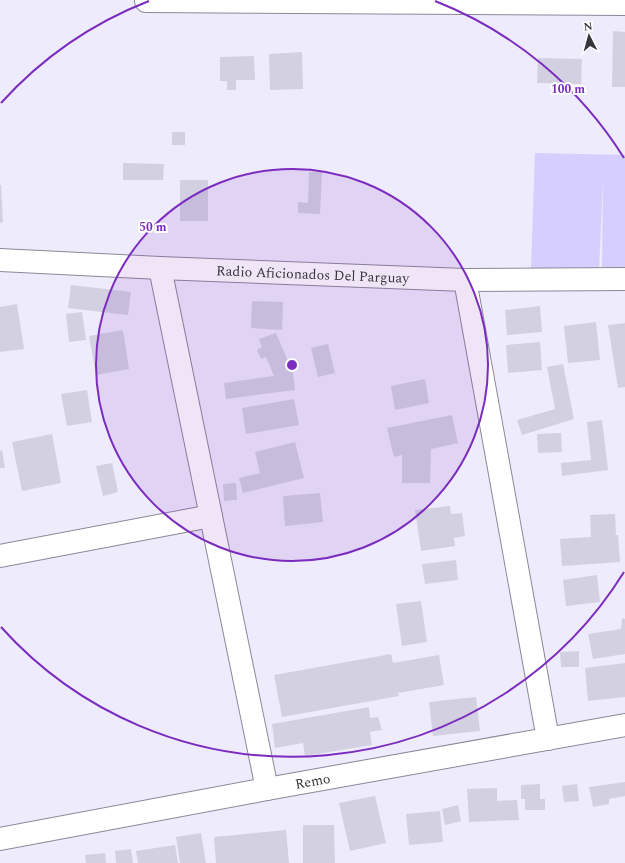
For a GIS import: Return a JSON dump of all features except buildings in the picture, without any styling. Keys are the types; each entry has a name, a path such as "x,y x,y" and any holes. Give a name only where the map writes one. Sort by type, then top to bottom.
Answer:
{"street":[{"path":"146,1 625,4"},
{"name":"Radio Aficionados Del Parguay","path":"0,260 465,280 625,279"},
{"path":"160,268 267,789"},
{"path":"465,280 548,739"},
{"path":"0,556 211,516"},
{"name":"Remo","path":"0,839 267,789 625,725"}],"shaded area":[{"path":"535,153 625,155 625,268 602,267 603,179 599,270 531,268"}]}
